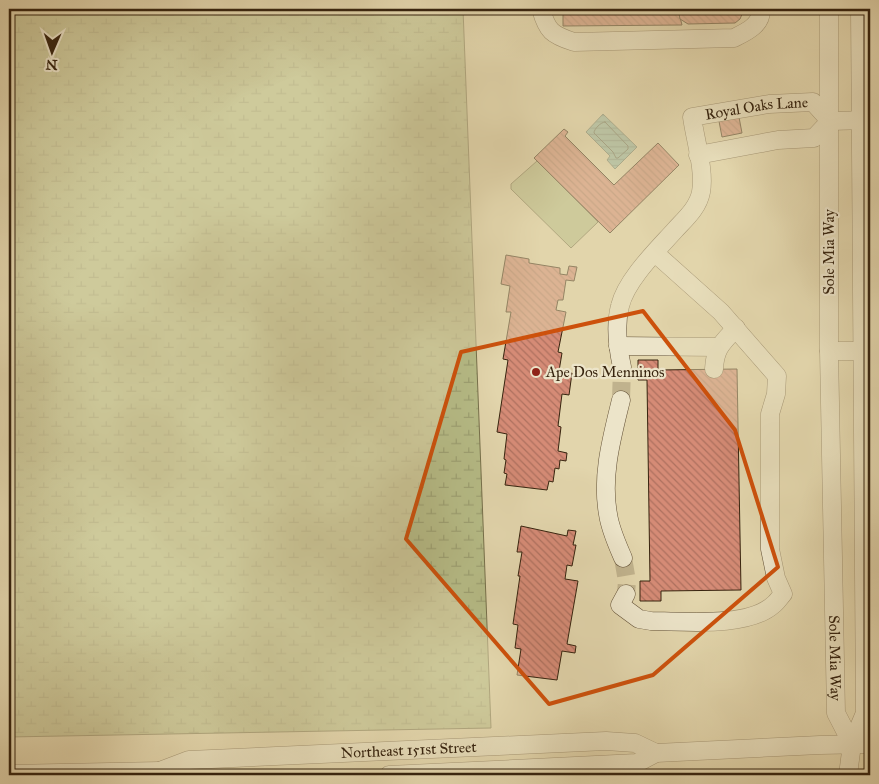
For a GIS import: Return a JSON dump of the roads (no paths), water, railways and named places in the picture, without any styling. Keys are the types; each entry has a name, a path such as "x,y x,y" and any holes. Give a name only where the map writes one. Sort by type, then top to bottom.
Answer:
{"street":[{"path":"541,9 545,23 557,37 574,42 671,32 734,38 753,29 762,13 762,9"},
{"name":"Sole Mia Way","path":"829,9 829,351 836,714 852,744"},
{"name":"Sole Mia Way","path":"852,744 865,713 866,120 860,9"},
{"name":"Royal Oaks Lane","path":"622,367 618,346 620,306 633,280 654,252 692,212 701,194 703,180 698,155 692,117 769,104 813,102 830,121 814,138 778,140 698,155"},
{"path":"830,121 866,120"},
{"path":"626,594 620,605 639,619 651,621 734,621 772,606 783,594 776,578 770,549 770,414 776,394 778,376 721,312 654,252"},
{"path":"714,369 718,347 736,328"},
{"path":"618,346 718,347"},
{"path":"829,351 866,350"},
{"path":"621,400 608,462 605,488 608,515 623,558"},
{"name":"Northeast 151st Street","path":"9,774 167,773 189,760 606,741 636,743 656,753"},
{"path":"848,775 852,744"},
{"name":"Northeast 151st Street","path":"389,775 637,763 656,753 870,744"}],"water":[{"path":"603,114 637,147 615,169 607,160 610,156 586,132"}],"tunnel":[{"path":"621,400 622,367"},
{"path":"623,558 627,581 626,594"}],"place":[{"name":"Ape Dos Menninos","path":"536,372"}]}
